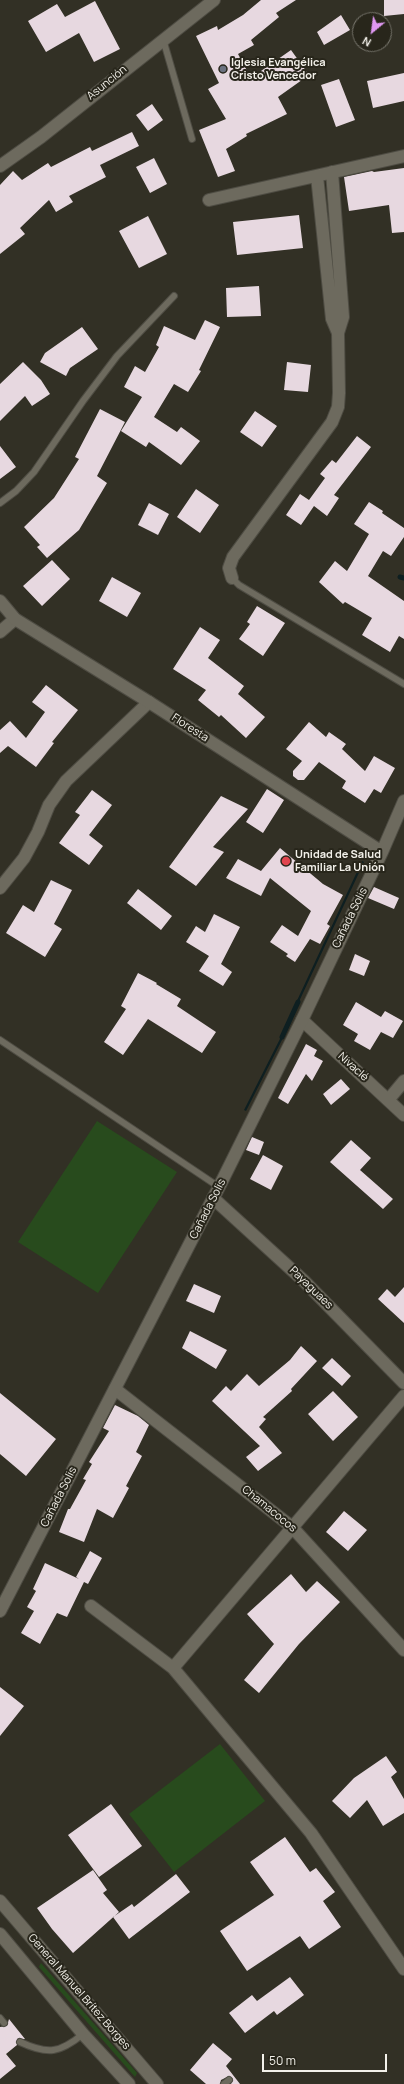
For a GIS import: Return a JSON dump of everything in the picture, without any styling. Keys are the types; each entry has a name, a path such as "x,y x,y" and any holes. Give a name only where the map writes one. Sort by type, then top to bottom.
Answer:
{"street":[{"name":"Asunción","path":"0,166 41,136 162,39 214,0"},
{"path":"210,200 404,156"},
{"path":"232,578 229,568 233,557 332,422 338,407 338,333 343,317 332,172"},
{"path":"318,176 332,319 338,333"},
{"name":"Floresta","path":"0,601 15,619 149,702 382,852"},
{"path":"0,632 15,619"},
{"path":"0,888 24,858 38,832 49,805 66,781 149,702"},
{"name":"Cañada Solis","path":"0,1611 219,1187 302,1020 382,852 400,821 404,801"},
{"name":"Nivaclé","path":"302,1020 404,1115"},
{"path":"389,1100 404,1081"},
{"name":"Payaguaes","path":"213,1198 304,1281 404,1383"},
{"name":"Chamacocos","path":"116,1388 292,1527 404,1650"},
{"path":"173,1668 404,1396"},
{"path":"91,1606 173,1668 311,1833 404,1969"},
{"name":"General Manuel Brítez Borges","path":"0,1901 154,2083"},
{"name":"General Manuel Brítez Borges","path":"2,1941 129,2084"}],"lane":[{"path":"162,39 192,139"},
{"path":"0,503 16,492 34,472 83,401 117,356 174,296"},
{"path":"232,578 239,585 404,684"},
{"path":"0,1040 219,1187"},
{"path":"20,2042 45,2051 68,2046 83,2034"}],"green space":[{"path":"97,1121 177,1172 98,1293 18,1242"},
{"path":"220,1744 265,1801 174,1872 129,1814"},
{"path":"41,1963 137,2073 135,2077 39,1967"}],"shaded area":[{"path":"362,861 364,862 296,1008 294,1007"},
{"path":"284,1031 286,1032 246,1111 244,1110"}],"building":[{"path":"261,0 296,0 276,13 279,17 251,40 254,45 238,54 251,78 291,50 309,75 278,97 287,114 246,134 247,136 226,149 235,171 218,177 199,130 226,119 208,89 219,83 196,36 217,26 218,30 243,15"},
{"path":"384,0 404,0 404,14 392,15 392,12 384,12"},
{"path":"95,1 120,49 94,62 79,33 46,52 28,21 57,4 65,17"},
{"path":"341,15 350,30 324,45 317,32"},
{"path":"404,73 404,101 373,108 367,81"},
{"path":"339,79 355,120 336,127 321,85"},
{"path":"152,104 163,120 148,131 136,115"},
{"path":"132,132 139,146 100,165 106,177 69,196 73,202 56,212 49,200 20,228 25,234 0,254 0,185 13,171 22,180 48,163 51,167 90,147 92,151"},
{"path":"154,158 167,184 150,193 136,167"},
{"path":"404,168 404,232 392,233 389,205 349,211 344,177 372,171"},
{"path":"299,215 303,248 237,255 233,222"},
{"path":"148,216 167,254 139,268 119,231"},
{"path":"259,286 261,316 227,317 226,288"},
{"path":"205,320 220,327 199,370 201,371 188,392 174,384 154,417 177,432 181,427 200,441 181,465 149,442 146,447 121,431 142,397 124,387 135,366 145,372 159,347 156,345 164,326 195,340"},
{"path":"82,327 98,349 70,368 66,376 40,362 45,353"},
{"path":"23,362 41,380 50,394 32,406 25,396 0,421 0,384"},
{"path":"287,362 311,365 308,392 284,390"},
{"path":"100,409 125,422 97,476 107,483 79,530 47,558 37,547 40,545 24,527 54,498 79,459 75,457"},
{"path":"255,411 277,426 262,447 240,432"},
{"path":"357,436 371,447 334,495 339,498 327,516 314,506 301,525 286,515 300,494 309,500 325,478 320,474 332,460 336,463"},
{"path":"0,446 16,467 0,479"},
{"path":"196,489 219,505 200,533 177,517"},
{"path":"369,502 404,528 404,537 391,556 383,551 368,576 404,601 404,639 399,636 390,652 362,635 372,618 345,602 343,604 319,582 335,561 347,571 369,534 354,524"},
{"path":"149,503 169,514 158,535 138,525"},
{"path":"52,560 70,579 42,606 23,586"},
{"path":"112,577 141,593 127,617 99,601"},
{"path":"257,606 285,623 263,656 239,639 250,624 247,622"},
{"path":"200,627 220,640 208,658 244,686 238,694 265,717 246,738 221,715 219,717 198,700 206,690 173,669"},
{"path":"46,685 78,710 52,742 54,743 36,767 8,746 0,753 0,730 10,721 26,738 45,712 32,702"},
{"path":"309,722 326,737 329,732 346,744 342,749 365,771 374,756 395,768 381,793 374,789 365,803 342,788 346,781 319,762 304,780 298,780 293,776 293,771 302,761 286,749"},
{"path":"267,789 284,800 263,833 246,822"},
{"path":"92,790 112,805 89,835 103,846 89,865 59,843 80,815 75,812"},
{"path":"221,796 248,809 213,847 224,852 196,886 169,867"},
{"path":"280,848 323,884 343,895 327,924 330,926 320,944 310,939 295,962 286,956 288,954 270,942 282,925 298,936 311,911 270,878 261,896 226,878 238,859 261,871"},
{"path":"51,880 72,890 54,924 62,929 45,957 6,933 23,905 34,912"},
{"path":"374,887 399,898 394,909 368,898"},
{"path":"138,889 172,916 161,930 127,903"},
{"path":"214,914 240,927 221,964 232,972 223,986 199,971 209,956 186,942 196,926 205,932"},
{"path":"355,954 370,961 364,976 349,970"},
{"path":"138,973 157,983 156,984 181,999 177,1006 216,1032 202,1053 148,1019 123,1055 104,1042 126,1009 121,1006"},
{"path":"356,1002 381,1017 385,1011 403,1021 393,1038 381,1032 370,1050 354,1041 358,1034 343,1025"},
{"path":"306,1044 317,1050 314,1056 323,1061 312,1081 306,1074 288,1104 278,1098"},
{"path":"341,1079 350,1089 331,1105 323,1094"},
{"path":"252,1137 264,1142 259,1155 246,1150"},
{"path":"351,1140 371,1158 360,1170 393,1199 383,1209 330,1162"},
{"path":"263,1155 283,1166 271,1190 250,1179"},
{"path":"194,1284 221,1296 214,1313 186,1301"},
{"path":"404,1287 404,1323 378,1299 387,1289 395,1297"},
{"path":"190,1331 227,1350 216,1369 182,1348"},
{"path":"301,1346 317,1361 291,1389 292,1391 263,1417 266,1419 259,1427 282,1453 258,1471 246,1457 260,1446 212,1401 226,1386 231,1391 247,1374 259,1386 290,1360"},
{"path":"332,1358 351,1376 342,1386 322,1368"},
{"path":"333,1391 358,1417 333,1441 308,1414"},
{"path":"0,1393 56,1439 26,1476 0,1454"},
{"path":"115,1405 138,1416 149,1425 136,1452 142,1456 126,1486 129,1488 113,1518 97,1509 84,1542 59,1532 68,1509 70,1509 86,1480 83,1479 92,1464 89,1462 109,1431 103,1428"},
{"path":"344,1511 367,1530 348,1551 326,1532"},
{"path":"90,1551 102,1558 88,1584 84,1582 67,1617 57,1613 40,1644 21,1633 34,1611 27,1607 36,1591 33,1589 45,1563 79,1579 76,1577"},
{"path":"291,1574 306,1592 317,1581 340,1602 299,1644 259,1693 244,1680 274,1644 247,1614"},
{"path":"0,1687 24,1706 0,1736"},
{"path":"386,1756 397,1772 391,1777 404,1799 404,1813 383,1826 367,1800 350,1818 332,1801 354,1778"},
{"path":"111,1804 142,1846 99,1877 68,1835"},
{"path":"285,1837 310,1872 316,1868 335,1892 323,1901 341,1927 309,1949 300,1936 247,1971 220,1931 274,1895 250,1862"},
{"path":"93,1870 107,1890 103,1893 119,1912 73,1953 52,1929 37,1908"},
{"path":"176,1874 190,1892 129,1939 113,1917 132,1904 134,1907"},
{"path":"290,1977 304,1995 277,2015 274,2011 245,2033 229,2013 252,1995 257,2001"},
{"path":"9,2019 25,2039 17,2039 17,2045 6,2054 16,2066 0,2079 0,2027 7,2026"},
{"path":"213,2043 232,2059 226,2066 240,2084 231,2084 233,2079 229,2076 221,2080 220,2084 206,2084 190,2070"}],"waterway":[{"path":"400,577 404,578"},
{"path":"282,1037 298,1002"}],"place":[{"name":"Iglesia Evangélica Cristo Vencedor","path":"223,69"},
{"name":"Unidad de Salud Familiar La Unión","path":"286,861"}]}
